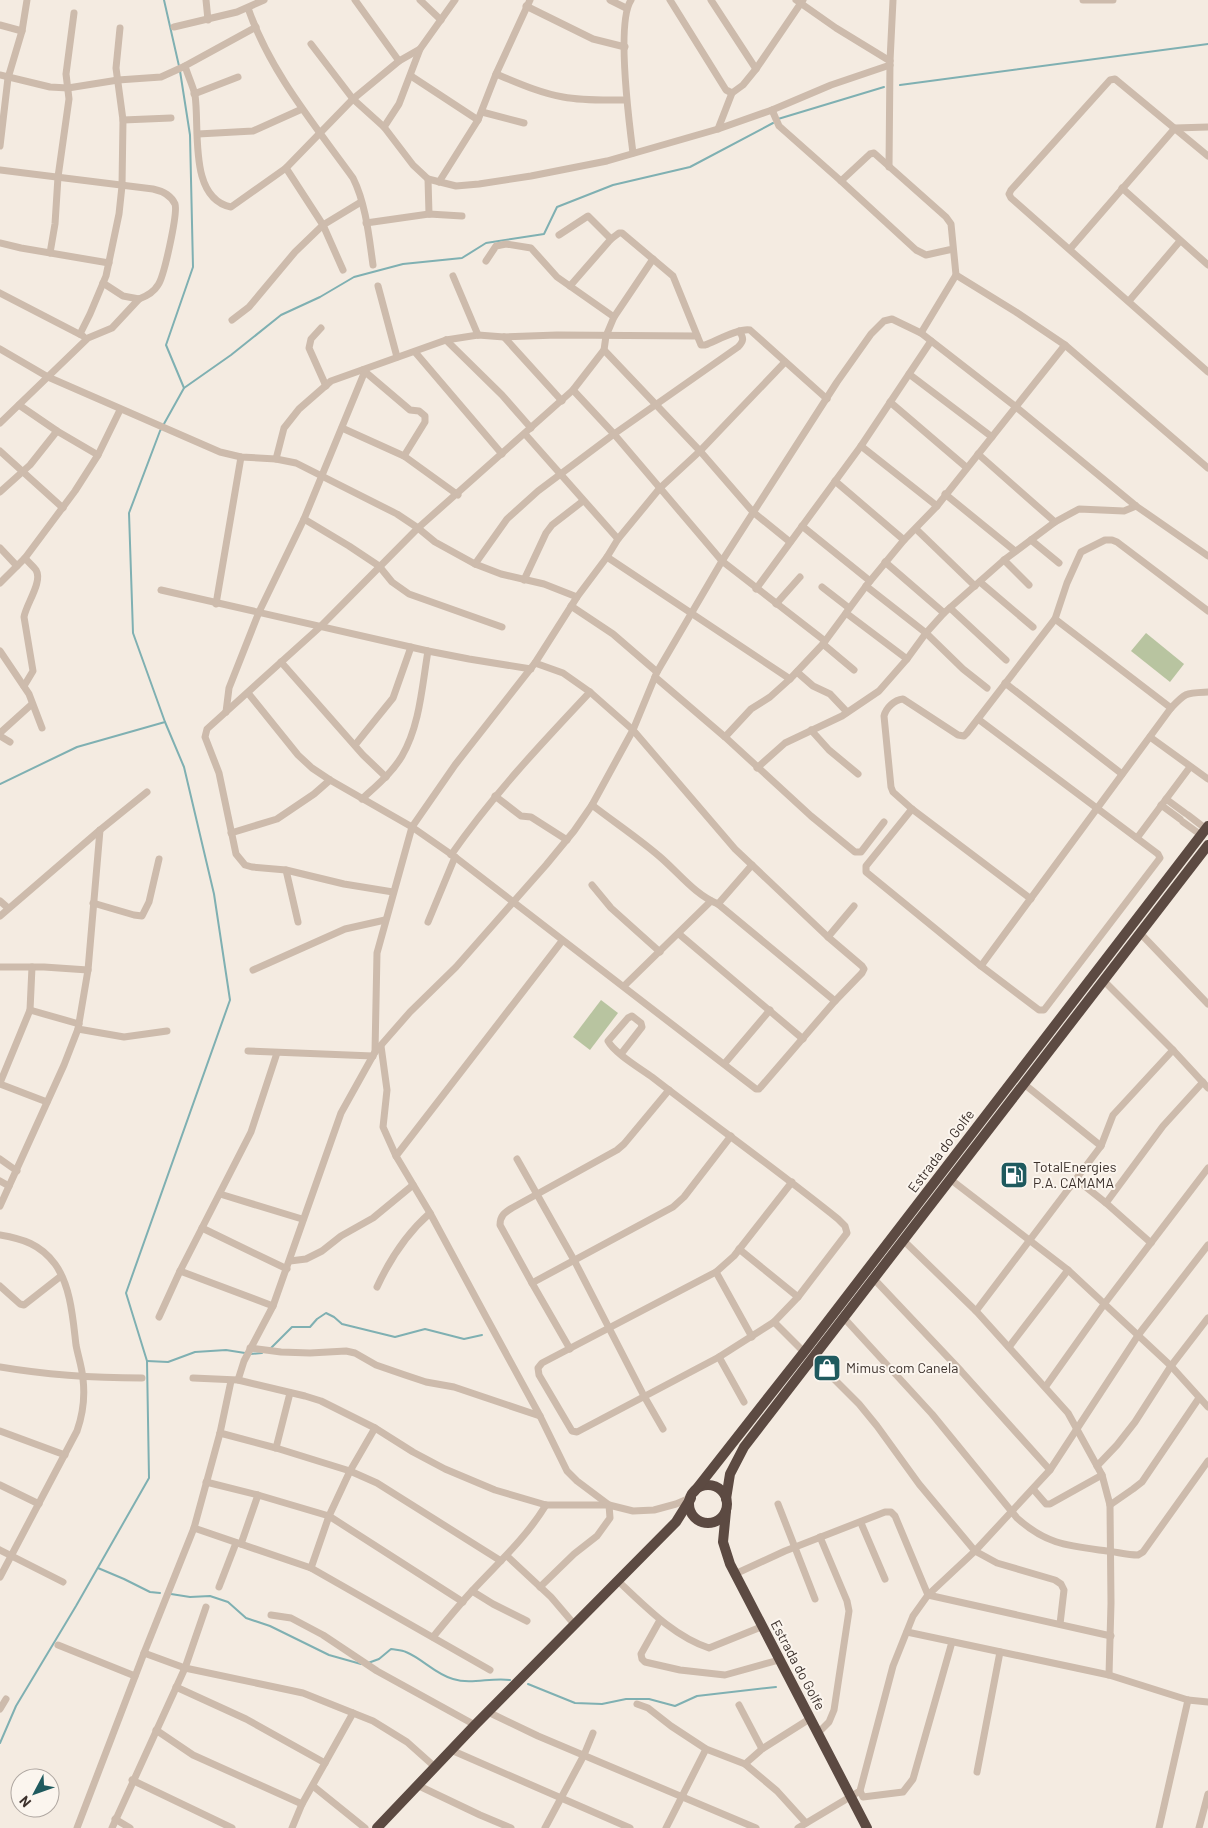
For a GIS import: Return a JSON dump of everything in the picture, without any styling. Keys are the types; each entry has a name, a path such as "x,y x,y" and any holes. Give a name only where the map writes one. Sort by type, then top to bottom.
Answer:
{"highway":[{"name":"Estrada do Golfe","path":"382,1827 417,1785 474,1725 676,1522 692,1495 1205,830"},
{"name":"Estrada do Golfe","path":"867,1828 735,1574 723,1542 730,1474 741,1453 813,1358 1208,845"},
{"path":"726,1499 724,1493 715,1486 703,1486 692,1495 691,1510 694,1516 705,1522 718,1520 726,1511"}],"street":[{"path":"0,146 8,78 22,31 27,0"},
{"path":"206,0 208,20"},
{"path":"174,28 248,8 263,0"},
{"path":"355,0 398,61"},
{"path":"420,0 441,20"},
{"path":"384,127 399,104 420,49 455,0"},
{"path":"610,0 626,8"},
{"path":"631,0 626,8 625,47 626,100 633,153"},
{"path":"670,0 726,90 732,93"},
{"path":"711,0 756,69"},
{"path":"889,167 892,0"},
{"path":"1083,0 1112,0"},
{"path":"718,129 732,93 743,85 756,69 800,1 890,63"},
{"path":"438,182 478,120 496,74 528,3 593,39 625,47"},
{"path":"248,8 256,27 302,110 354,178 358,187 366,223 373,265"},
{"path":"50,253 69,99 66,74 74,14"},
{"path":"0,25 22,31"},
{"path":"0,74 8,78 50,87 68,88 118,80 161,77 184,67 256,27"},
{"path":"80,334 103,283 109,263 122,186 123,120 116,68 120,28"},
{"path":"311,44 353,99 384,127 413,165 428,180 456,186 531,176 607,161 718,129 772,110 890,63"},
{"path":"184,67 194,94 198,134 196,144 202,181 213,198 222,205 231,207 286,168 353,99 398,61 420,49"},
{"path":"496,74 537,90 563,97 587,100 626,100"},
{"path":"411,76 478,120"},
{"path":"194,94 238,77"},
{"path":"1208,156 1115,79 1110,80 1009,194 1011,198 1208,372"},
{"path":"198,134 253,131 302,110"},
{"path":"772,110 778,126 916,250 926,255 953,249"},
{"path":"482,112 524,123"},
{"path":"123,120 171,118"},
{"path":"1070,249 1175,128 1208,127"},
{"path":"841,181 874,153 946,217 951,224 956,275 921,333"},
{"path":"286,168 323,225 343,270"},
{"path":"0,170 163,192 171,198 176,211 163,275 155,289 139,299 112,328 88,338 0,423"},
{"path":"428,180 429,214"},
{"path":"1122,188 1208,265"},
{"path":"232,320 249,307 295,252 323,225 361,202"},
{"path":"366,223 429,214 462,216"},
{"path":"559,235 588,216 611,239"},
{"path":"570,286 611,239 622,233 673,276 702,346 739,331 750,330 827,399"},
{"path":"1129,301 1180,241"},
{"path":"0,243 109,263"},
{"path":"486,261 496,246 506,244 528,246 557,277 614,317"},
{"path":"393,892 344,884 286,870 245,865 236,854 219,773 205,736 207,729 320,627 418,528 458,495 573,390 604,350 606,336 614,317 653,259"},
{"path":"956,275 1065,345 1208,468"},
{"path":"453,276 478,335"},
{"path":"103,283 123,296 139,299"},
{"path":"378,286 397,357"},
{"path":"0,293 88,338"},
{"path":"77,1828 194,1528 235,1380 273,1306 290,1261 302,1219 341,1113 376,1051 410,1012 441,983 515,902 567,840 592,805 633,730 656,674 722,561 837,382 871,334 884,321 892,319 921,333 1016,407 1136,506 1208,556"},
{"path":"321,328 311,339 309,348 326,386"},
{"path":"476,564 507,519 538,491 614,434 738,347 743,338 739,331"},
{"path":"276,459 284,428 300,409 331,381 446,340 478,335 504,337 557,335 697,336"},
{"path":"504,337 562,401"},
{"path":"446,340 502,395 531,428"},
{"path":"756,589 861,446 932,341"},
{"path":"725,737 751,709 770,697 790,679 824,643 868,583 904,540 937,506 966,467 992,438 1065,345"},
{"path":"0,349 48,377 220,452 241,457 276,459 296,463 397,514 435,542 476,564 501,574 544,584 577,597"},
{"path":"604,350 700,451 752,512 790,542"},
{"path":"415,352 502,454"},
{"path":"540,1587 574,1554 598,1536 610,1518 609,1505 567,1471 540,1416 430,1213 396,1156 383,1127 387,1090 385,1064 376,1051 376,957 412,827 455,765 533,666 577,597 618,539 660,488 700,451 785,362"},
{"path":"226,712 229,688 259,612 304,519 364,370"},
{"path":"364,370 410,410 419,411 425,416 425,422 404,456"},
{"path":"909,374 992,438"},
{"path":"573,390 614,434 722,561 824,643 854,670"},
{"path":"890,402 966,467"},
{"path":"19,405 57,431 98,455"},
{"path":"0,583 25,558 63,508 98,455 120,410"},
{"path":"342,428 404,456 458,495"},
{"path":"0,492 35,459 57,431"},
{"path":"525,434 618,539"},
{"path":"861,446 937,506"},
{"path":"0,451 63,508"},
{"path":"978,454 1055,522"},
{"path":"216,604 241,457"},
{"path":"835,481 904,540"},
{"path":"945,494 1015,551"},
{"path":"524,580 546,533 552,525 583,501"},
{"path":"757,768 786,743 847,712 879,691 907,659 926,633 947,611 1004,560 1055,522 1079,509 1124,511 1136,506"},
{"path":"304,519 379,566 392,582 409,594 502,627"},
{"path":"802,526 926,633 963,669 987,688"},
{"path":"916,529 977,584 1033,627"},
{"path":"1031,540 1059,563"},
{"path":"1031,899 912,809 893,792 885,712 894,702 903,699 958,735 964,736 1055,619 1067,583 1081,552 1105,540 1112,540 1208,611"},
{"path":"0,548 17,566"},
{"path":"607,557 790,679"},
{"path":"24,686 33,671 24,617 38,575 25,558"},
{"path":"1004,560 1030,585"},
{"path":"885,562 1006,660"},
{"path":"776,604 800,577"},
{"path":"822,587 907,659"},
{"path":"161,590 428,651 469,659 533,666 563,674 590,692 633,730 735,849 828,938 864,969 759,1089 756,1089 453,856 412,827 312,768 298,755 248,693"},
{"path":"571,606 613,634 757,768 855,852 861,852 884,822"},
{"path":"1055,619 1171,708"},
{"path":"355,745 392,698 411,647"},
{"path":"0,651 24,686 42,728"},
{"path":"362,799 386,777 402,756 413,730 428,651"},
{"path":"281,662 386,777"},
{"path":"797,672 813,686 830,694 847,712"},
{"path":"1005,683 1122,774"},
{"path":"428,922 453,856 495,796 590,692"},
{"path":"981,966 1171,708 1183,695 1208,692"},
{"path":"10,742 0,735 32,704"},
{"path":"912,809 866,866 866,872 981,966 1039,1010 1044,1010 1158,860 1158,854 978,719"},
{"path":"811,730 829,750 858,774"},
{"path":"1150,737 1208,780"},
{"path":"1136,838 1190,766"},
{"path":"231,833 277,819 314,794 330,780"},
{"path":"0,916 100,830 148,792"},
{"path":"495,796 521,816 531,817 567,840"},
{"path":"1163,802 1205,830"},
{"path":"592,805 647,846 694,889 715,902 835,1001"},
{"path":"0,1206 64,1065 78,1027 88,970 100,830"},
{"path":"93,903 134,916 142,916 149,902 159,859"},
{"path":"624,986 752,865"},
{"path":"286,870 298,922"},
{"path":"592,885 616,913 660,952"},
{"path":"0,901 8,908"},
{"path":"828,938 854,906"},
{"path":"254,970 345,929 385,920"},
{"path":"1140,933 1208,1004"},
{"path":"679,934 803,1039"},
{"path":"396,1156 562,941"},
{"path":"0,967 88,970"},
{"path":"32,967 30,1010 0,1083 47,1102"},
{"path":"1103,980 1174,1050 1205,1085 1163,1126 1106,1203"},
{"path":"30,1010 78,1027 124,1037 166,1031"},
{"path":"725,1064 770,1010"},
{"path":"621,1054 642,1027 641,1023 632,1016 628,1018 608,1041 610,1045 621,1054 669,1090 732,1136 792,1182 838,1219 845,1226 846,1233 798,1297 774,1322 719,1357 577,1432 572,1432 539,1375 538,1368 542,1363 716,1272 734,1256 792,1182"},
{"path":"976,1311 1101,1146 1113,1115 1174,1050"},
{"path":"248,1051 277,1053 376,1051"},
{"path":"160,1317 180,1271 251,1132 277,1053"},
{"path":"1024,1084 1101,1146"},
{"path":"570,1350 500,1225 500,1218 505,1212 617,1150 627,1141 669,1090"},
{"path":"532,1283 665,1213 679,1203 732,1136"},
{"path":"0,1159 17,1171"},
{"path":"517,1159 574,1260 663,1429"},
{"path":"1046,1386 1105,1303 1208,1168"},
{"path":"950,1179 1068,1270 1139,1334 1171,1366 1208,1408"},
{"path":"1077,1180 1106,1203 1151,1244"},
{"path":"0,1181 9,1186"},
{"path":"290,1261 306,1259 322,1250 341,1236 373,1218 413,1185"},
{"path":"220,1194 302,1219"},
{"path":"377,1287 404,1240 417,1224 430,1213"},
{"path":"202,1228 287,1269"},
{"path":"0,1235 23,1239 45,1253 56,1265 71,1306 76,1344 84,1378 82,1415 77,1431 0,1578"},
{"path":"903,1240 976,1311 1046,1386 1068,1413 1102,1475 1110,1505 1109,1675"},
{"path":"952,1642 913,1779 909,1787 903,1792 863,1797 860,1791 893,1666 914,1616 928,1595 975,1551 1050,1470 1139,1334 1208,1244"},
{"path":"739,1249 798,1297"},
{"path":"1009,1347 1068,1270"},
{"path":"180,1271 273,1306"},
{"path":"716,1272 752,1337"},
{"path":"0,1286 20,1304 24,1305 61,1276"},
{"path":"874,1278 1050,1470"},
{"path":"844,1318 932,1414 1017,1518 1045,1538 1063,1545 1138,1555 1143,1552 1208,1461"},
{"path":"1097,1466 1135,1422 1171,1366 1208,1318"},
{"path":"774,1322 804,1352"},
{"path":"250,1348 280,1352 346,1351 355,1353 376,1365 398,1373 426,1382 462,1389 540,1416"},
{"path":"719,1357 744,1402"},
{"path":"813,1358 859,1404 920,1484 975,1551 997,1563 1054,1580 1061,1584 1064,1590 1060,1624"},
{"path":"0,1367 84,1378 142,1378"},
{"path":"193,1378 235,1380 321,1401 375,1428 413,1452 445,1469 494,1490 546,1505 609,1505 633,1511 654,1510 676,1504 692,1495"},
{"path":"276,1448 290,1393"},
{"path":"1110,1505 1142,1482 1199,1398"},
{"path":"311,1568 329,1516 350,1471 375,1428"},
{"path":"0,1431 65,1455"},
{"path":"220,1433 350,1471 388,1490 501,1561"},
{"path":"1032,1490 1042,1502 1050,1504 1102,1475"},
{"path":"206,1482 329,1516 463,1602"},
{"path":"0,1485 39,1504"},
{"path":"219,1587 258,1495"},
{"path":"778,1504 815,1599"},
{"path":"433,1637 472,1590 507,1556 533,1526 546,1505"},
{"path":"735,1574 820,1537 861,1523 885,1512 891,1512 895,1516 928,1595"},
{"path":"861,1523 885,1579"},
{"path":"194,1528 311,1568 490,1670"},
{"path":"818,1733 829,1722 834,1710 849,1611 847,1601 820,1537"},
{"path":"0,1550 62,1582"},
{"path":"507,1556 551,1597 574,1624"},
{"path":"618,1581 660,1620 699,1645 709,1648 761,1626"},
{"path":"472,1590 493,1604 527,1621"},
{"path":"928,1595 1110,1636"},
{"path":"112,1828 132,1780 185,1668 206,1608"},
{"path":"271,1615 291,1618 323,1635 377,1671 474,1725"},
{"path":"660,1620 641,1654 645,1662 680,1670 725,1675 779,1660"},
{"path":"907,1632 1109,1675 1188,1700 1208,1702"},
{"path":"58,1645 135,1676"},
{"path":"977,1772 1000,1652"},
{"path":"144,1653 185,1668 302,1692 373,1721 408,1742 435,1767"},
{"path":"176,1688 246,1718 325,1763"},
{"path":"0,1709 6,1699"},
{"path":"1159,1828 1188,1700"},
{"path":"637,1704 648,1708 706,1749 745,1764 777,1791 806,1823"},
{"path":"739,1705 762,1749"},
{"path":"488,1712 538,1736 756,1828"},
{"path":"292,1828 302,1804 353,1713"},
{"path":"745,1764 762,1749 810,1718"},
{"path":"156,1730 193,1755 302,1804"},
{"path":"545,1828 584,1755 593,1733"},
{"path":"666,1828 706,1749"},
{"path":"451,1750 630,1828"},
{"path":"132,1780 232,1828"},
{"path":"417,1785 511,1828"},
{"path":"313,1786 365,1828"},
{"path":"798,1828 860,1791"},
{"path":"1199,1828 1208,1794"},
{"path":"115,1820 130,1828"}],"green space":[{"path":"1146,633 1184,664 1170,682 1131,651"},
{"path":"601,1000 618,1013 590,1050 573,1037"}],"waterway":[{"path":"164,0 179,66"},
{"path":"900,85 1208,44"},
{"path":"0,784 77,747 165,722 133,633 129,513 160,431 184,388 166,345 193,267 190,135 180,71"},
{"path":"778,119 884,87"},
{"path":"184,388 231,355 281,315 320,297 354,277 403,264 462,258 486,243 544,234 557,207 613,185 690,167 773,123"},
{"path":"0,1743 16,1706 149,1478 147,1361 126,1293 230,1000 214,894 184,767 165,722"},
{"path":"271,1348 292,1327 310,1327 326,1313 342,1324 395,1337 425,1329 464,1339 482,1335"},
{"path":"147,1361 168,1362 195,1352 226,1350 245,1353"},
{"path":"250,1354 262,1353"},
{"path":"98,1568 150,1592 160,1593"},
{"path":"171,1594 190,1597 210,1596 228,1602 246,1618 270,1626 329,1655 361,1664"},
{"path":"368,1663 379,1659 391,1649 412,1655 440,1674 460,1681 510,1680"},
{"path":"528,1684 575,1703 602,1704 626,1699 649,1699 675,1706 697,1696 776,1687"}],"place":[{"name":"TotalEnergies P.A. CAMAMA","path":"1014,1175"},
{"name":"Mimus com Canela","path":"827,1368"}]}
